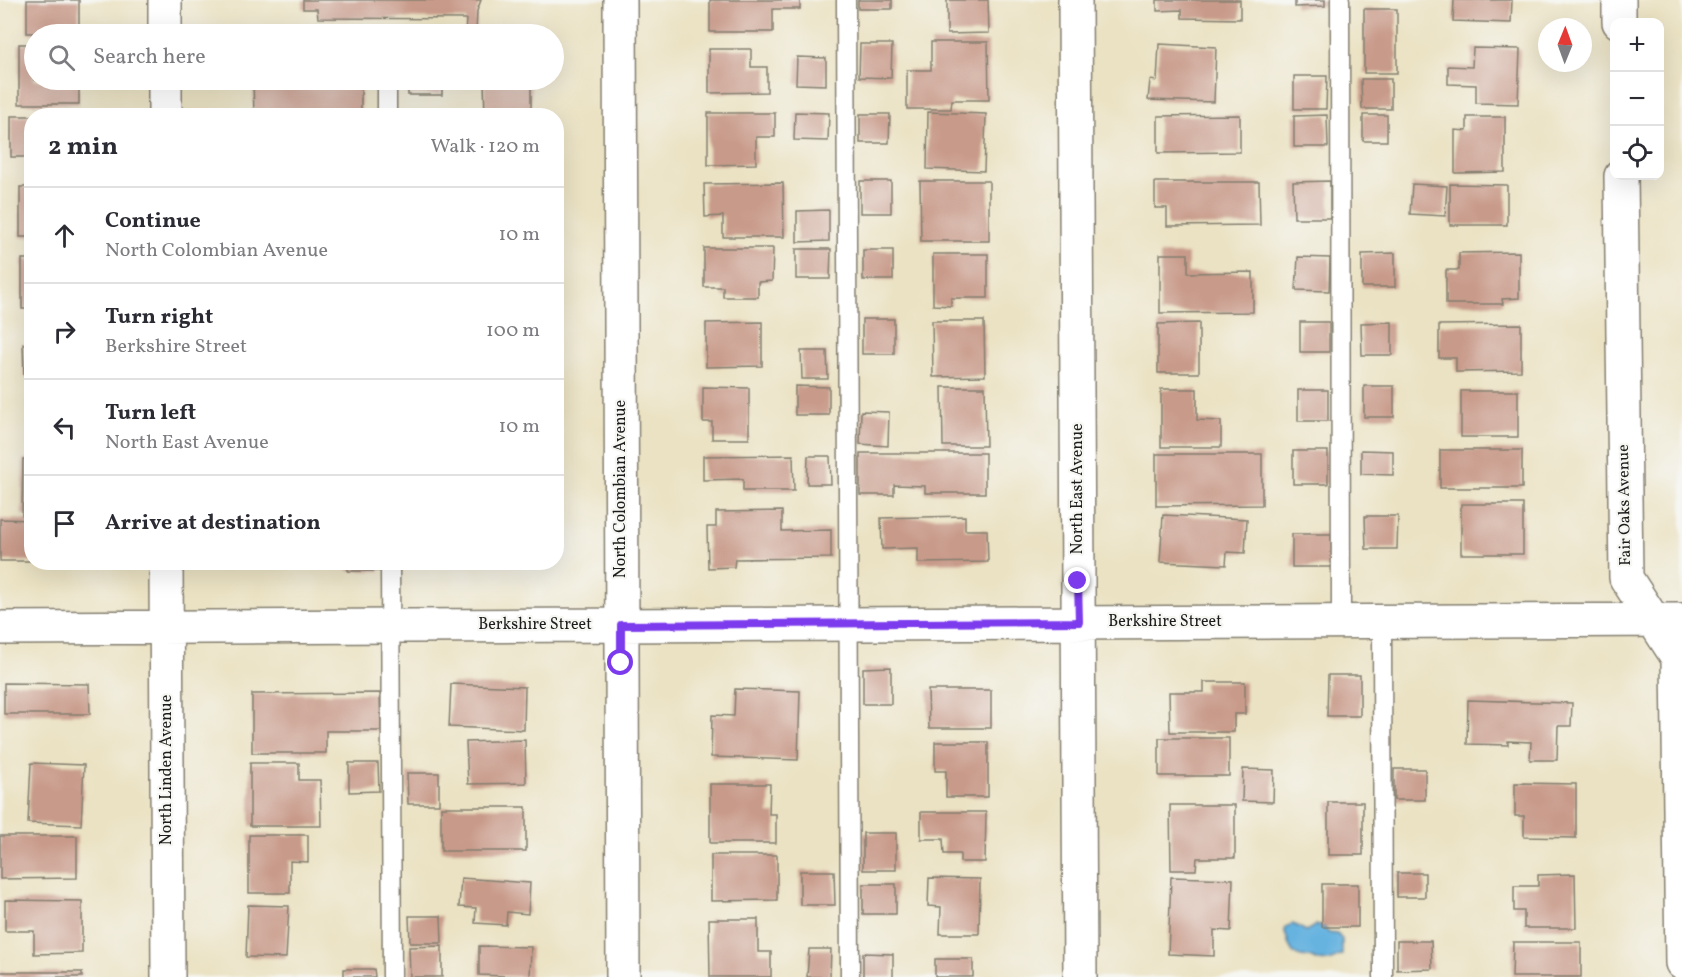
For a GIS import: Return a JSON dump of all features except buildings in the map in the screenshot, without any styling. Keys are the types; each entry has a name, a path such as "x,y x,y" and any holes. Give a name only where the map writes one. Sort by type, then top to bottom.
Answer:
{"street":[{"path":"165,0 165,24"},
{"name":"North Colombian Avenue","path":"620,0 622,977"},
{"name":"North East Avenue","path":"1075,0 1080,977"},
{"path":"1619,0 1619,18"},
{"path":"165,90 165,108"},
{"name":"Fair Oaks Avenue","path":"1621,180 1626,578 1667,620 1678,658 1682,963"},
{"name":"North Linden Avenue","path":"166,570 168,977"},
{"name":"Berkshire Street","path":"0,628 1667,620"}],"lane":[{"path":"846,0 850,977"},
{"path":"1340,0 1341,622"},
{"path":"387,90 387,108"},
{"path":"390,570 392,977"},
{"path":"1382,621 1383,977"}],"water":[{"path":"1293,924 1306,931 1316,925 1324,927 1329,933 1337,934 1342,939 1342,955 1323,961 1296,955 1293,953 1285,931 1285,927"}],"route":[{"path":"621,663 621,625 1079,622 1078,581"}]}
